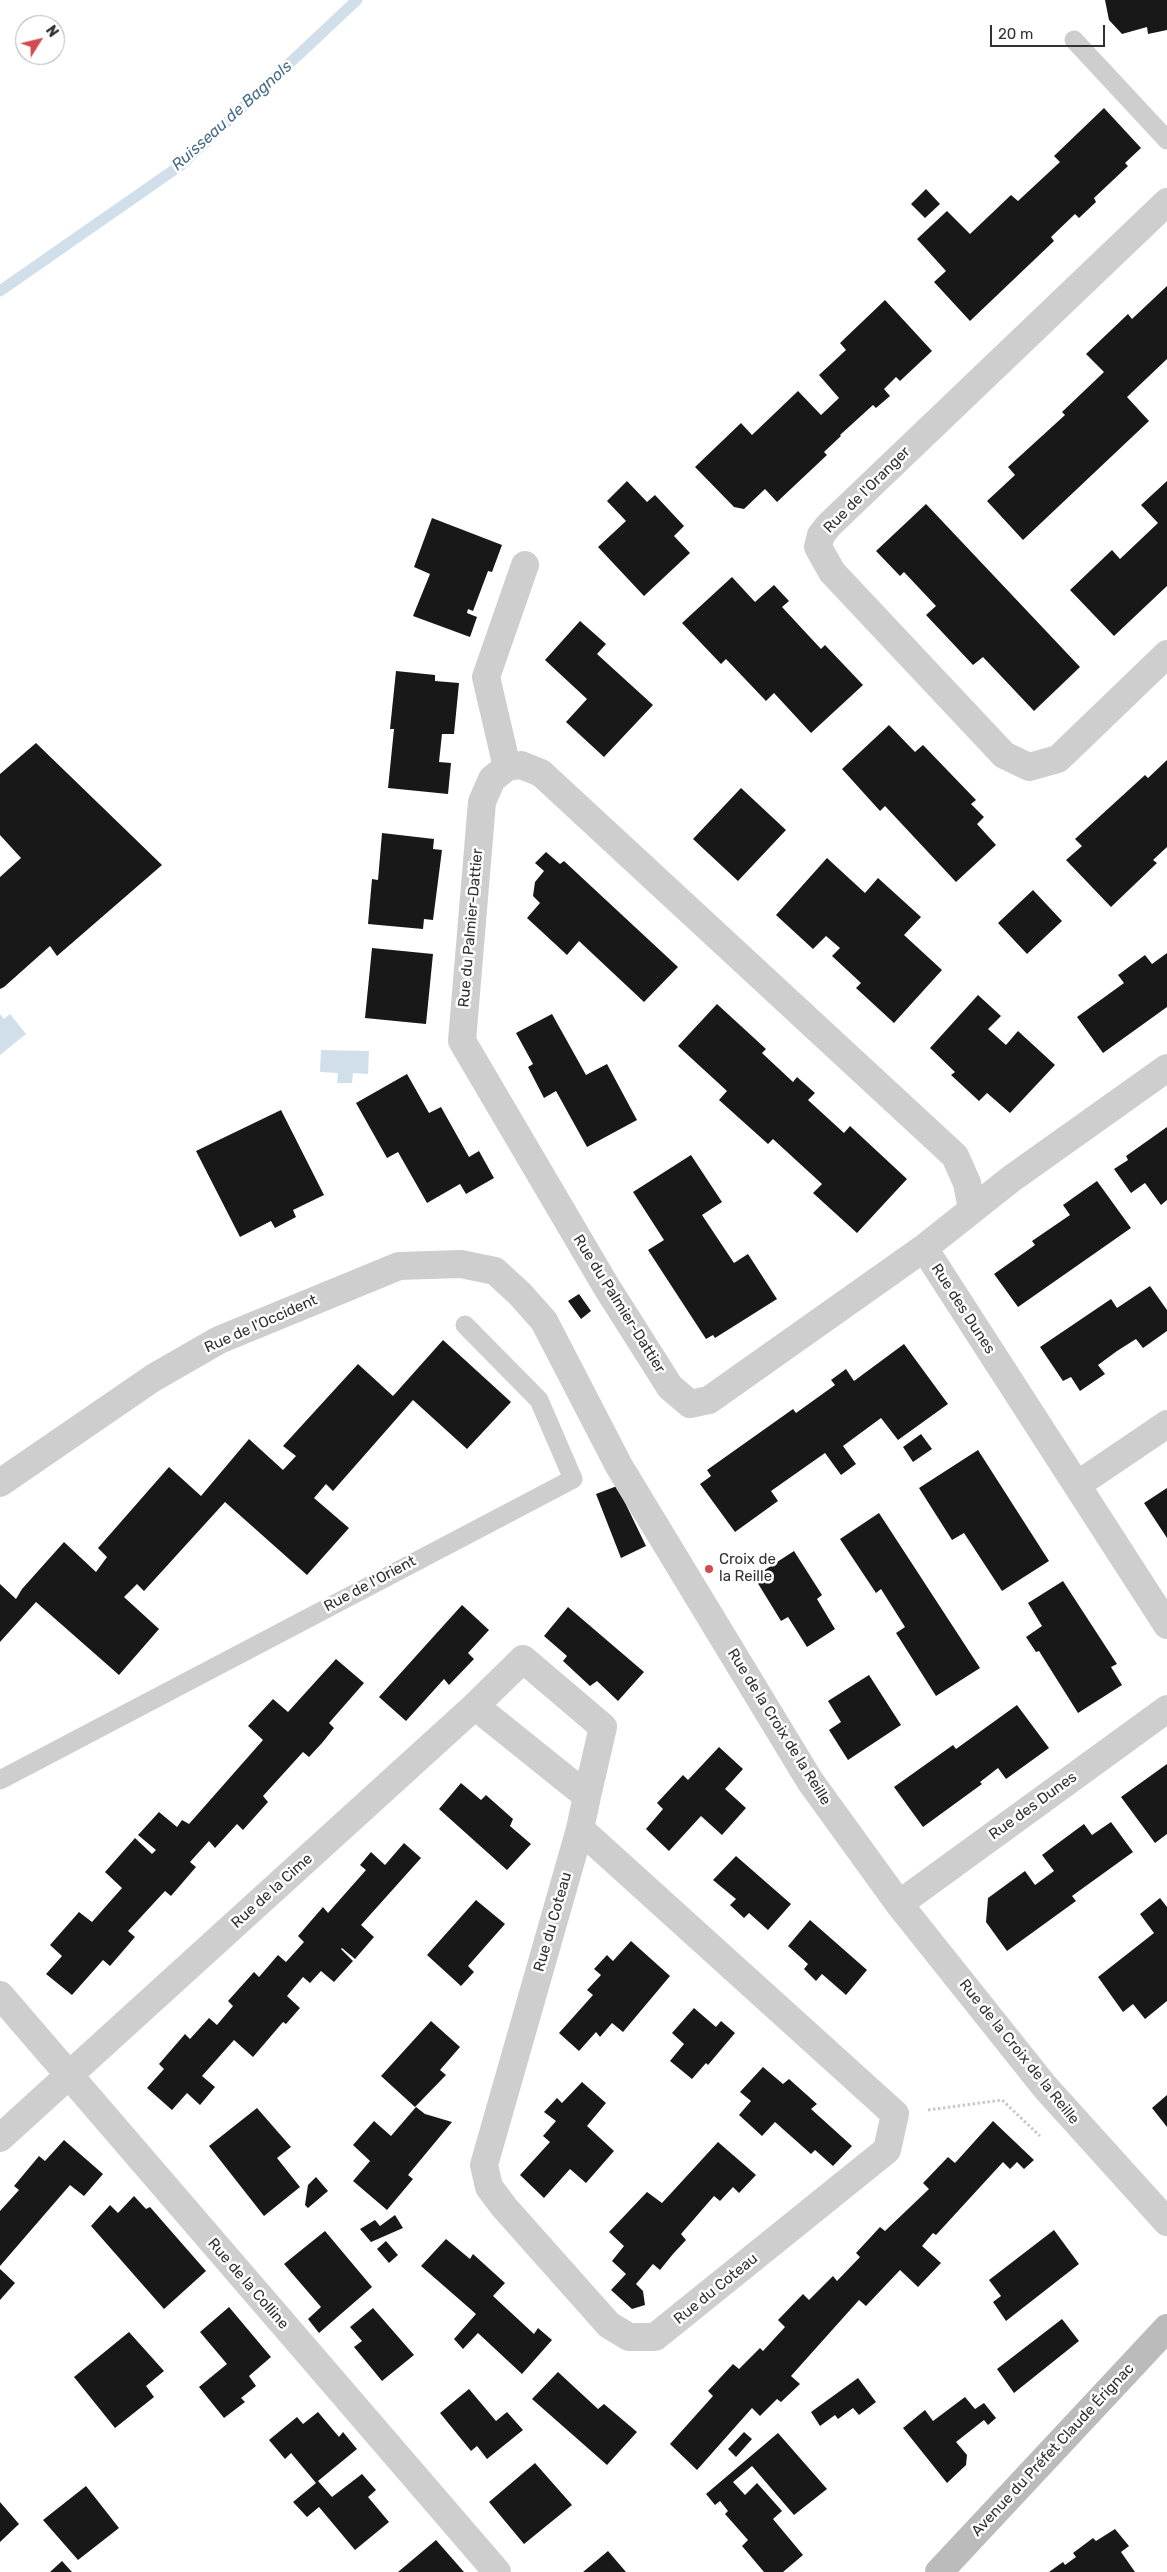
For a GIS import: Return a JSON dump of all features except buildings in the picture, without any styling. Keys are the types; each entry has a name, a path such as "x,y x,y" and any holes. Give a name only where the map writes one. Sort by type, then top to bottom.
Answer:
{"street":[{"name":"Rue de l'Oranger","path":"1167,202 829,524 821,535 818,547 832,572 1004,755 1029,767 1058,759 1167,654"},
{"path":"525,565 486,677 508,767 521,765 541,773 956,1156 967,1183 972,1209"},
{"name":"Rue du Palmier-Dattier","path":"508,767 492,779 482,802 462,1041 606,1286 670,1387 690,1404 708,1400 924,1248"},
{"name":"Rue des Dunes","path":"1167,1068 972,1209 924,1248 1167,1625"},
{"name":"Rue de l'Occident","path":"0,1483 153,1378 219,1340 399,1266 461,1264 495,1271"},
{"name":"Rue de la Croix de la Reille","path":"495,1271 520,1294 544,1322 619,1466 805,1773 900,1904 1044,2087 1167,2222"},
{"path":"1077,1485 1167,1424"},
{"name":"Rue de la Cime","path":"0,2138 70,2077 475,1706 523,1659 603,1727 586,1796"},
{"path":"475,1706 586,1796"},
{"name":"Rue des Dunes","path":"900,1904 1167,1708"},
{"name":"Rue du Coteau","path":"586,1796 580,1829 484,2165 489,2187 504,2207 609,2324 630,2337 655,2338 888,2150 895,2114"},
{"path":"580,1829 895,2114"},
{"name":"Rue de la Colline","path":"0,1994 497,2572"},
{"name":"Avenue du Préfet Claude Érignac","path":"939,2572 1167,2328"}],"lane":[{"path":"1074,40 1167,140"},
{"name":"Rue de l'Orient","path":"0,1780 572,1479 539,1400 465,1325"}],"path":[{"path":"895,2114 1002,2100 1042,2138"}],"shaded area":[{"path":"0,1014 4,1019 10,1014 26,1034 0,1055"},
{"path":"321,1050 369,1051 368,1074 353,1073 352,1083 337,1083 338,1073 320,1072"}],"waterway":[{"name":"Ruisseau de Bagnols","path":"0,291 181,165 357,0"}],"place":[{"name":"Croix de la Reille","path":"709,1569"}]}
